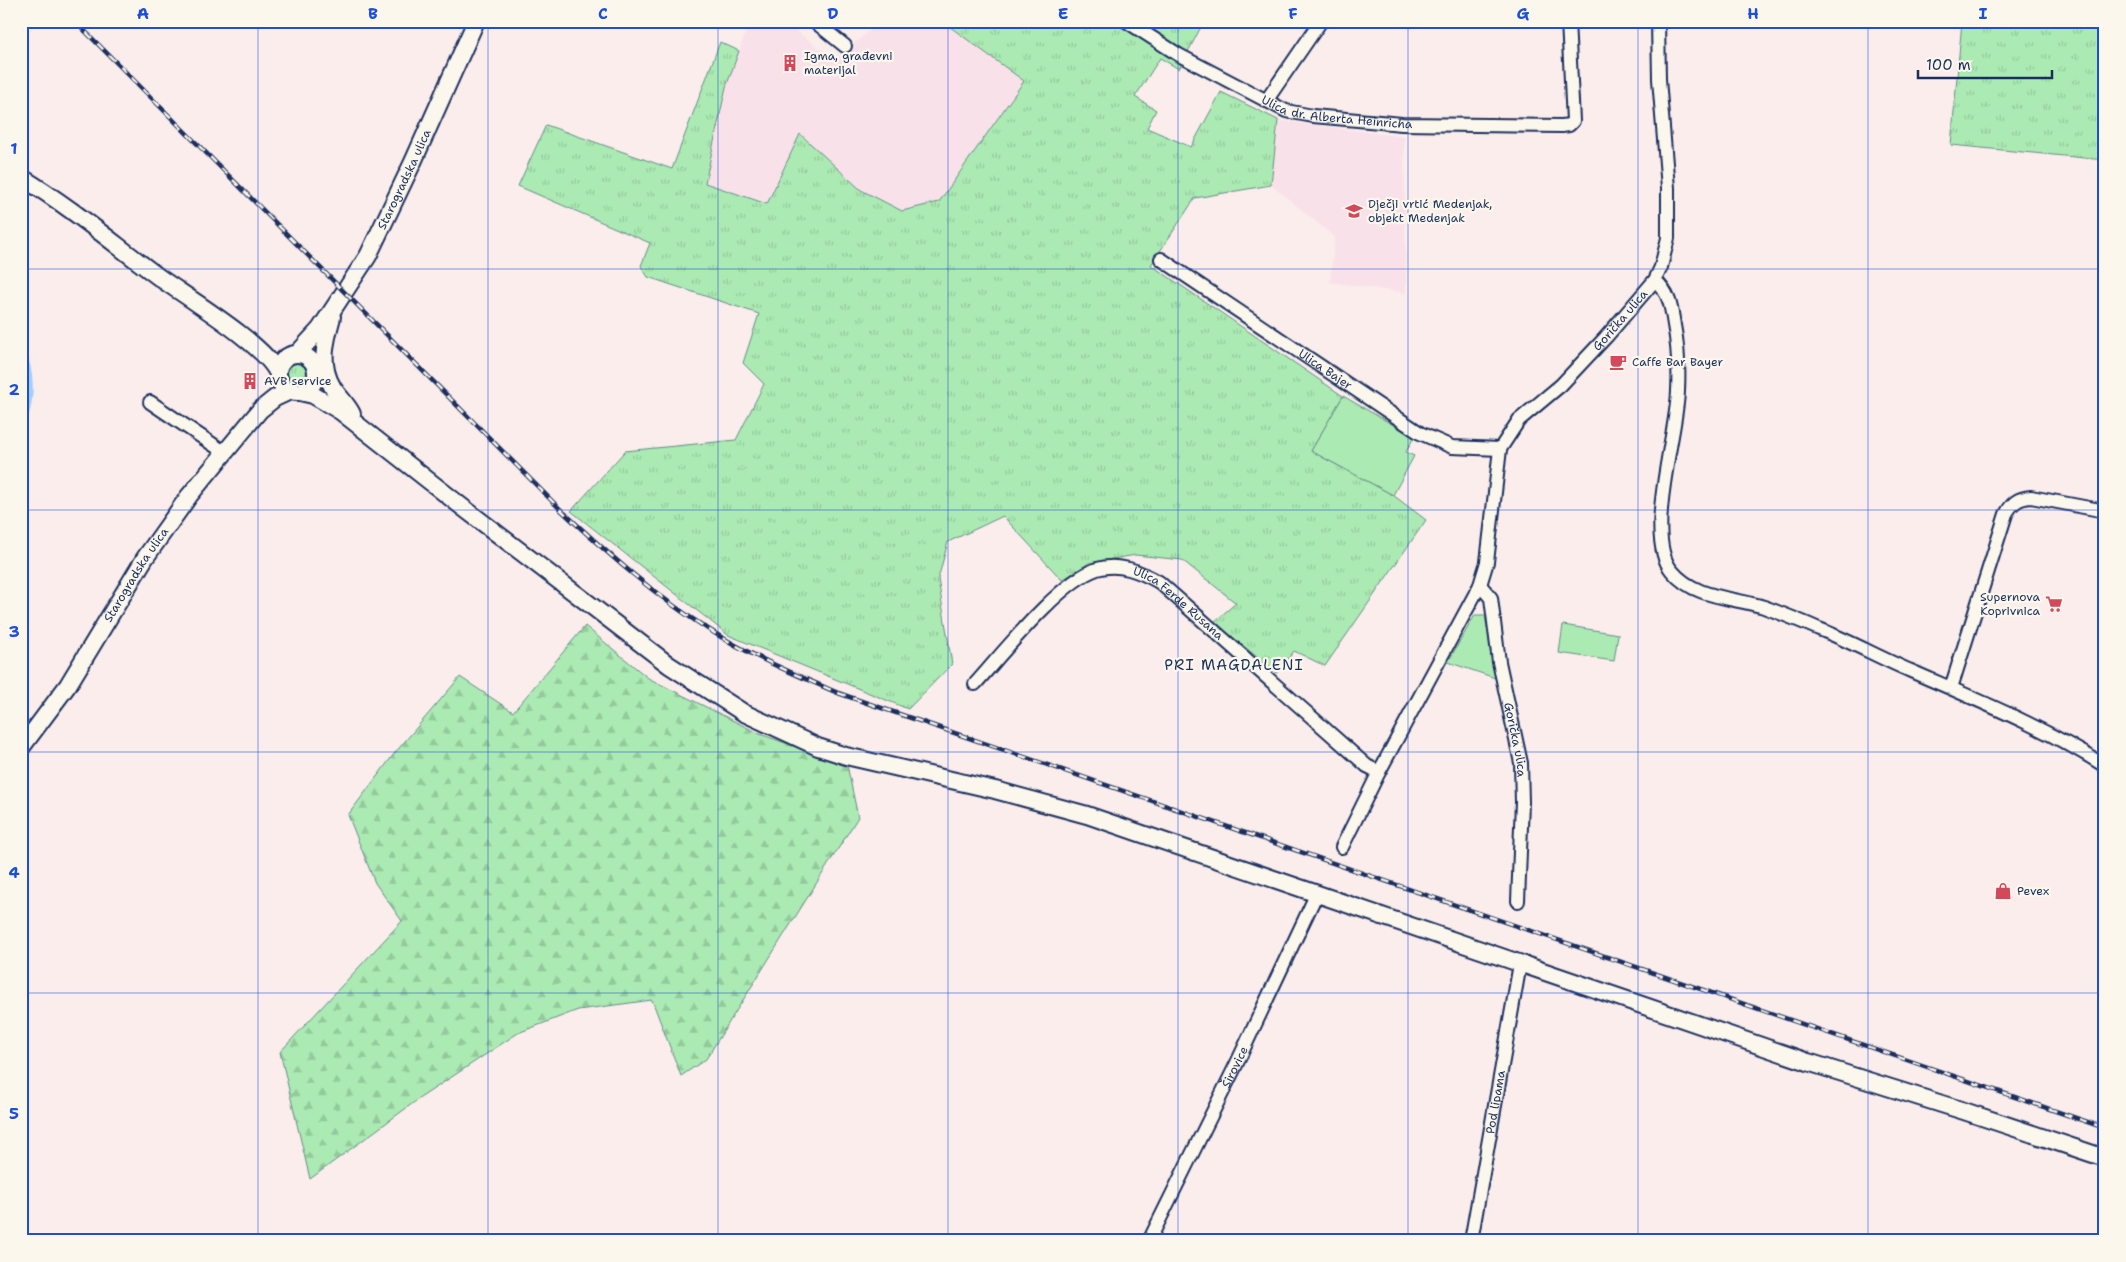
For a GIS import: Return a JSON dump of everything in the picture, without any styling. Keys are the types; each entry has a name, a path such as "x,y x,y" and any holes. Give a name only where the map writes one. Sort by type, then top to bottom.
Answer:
{"main road":[{"name":"Starogradska ulica","path":"292,356 320,329 368,256 476,21"},
{"path":"21,177 73,212 256,347 273,364 281,383 295,392 312,395 340,411 669,665 708,691 779,731 846,756 995,790 1087,815 1816,1065 1964,1110 2105,1158"},
{"path":"334,308 325,347 324,365 333,388 351,411 355,423"},
{"name":"Starogradska ulica","path":"314,370 313,351 320,329"},
{"path":"256,347 308,358 340,411"},
{"path":"278,376 282,362 292,356"},
{"path":"295,392 310,387 314,370"},
{"name":"Starogradska ulica","path":"21,748 68,685 145,558 224,452 260,410 274,390 278,376"},
{"name":"Starogradska ulica","path":"260,410 275,398 295,392"}],"street":[{"path":"814,21 845,46"},
{"name":"Ulica dr. Alberta Heinricha","path":"1126,21 1179,55 1286,111 1356,121 1402,124 1569,125 1572,121 1568,21"},
{"path":"1266,101 1321,21"},
{"name":"Gorička ulica","path":"1342,847 1379,772 1480,585 1487,562 1500,449 1519,420 1561,385 1584,361 1655,280 1661,267 1666,245 1668,214 1667,163 1659,79 1658,21"},
{"name":"Ulica Bajer","path":"1161,259 1420,433 1452,447 1500,449"},
{"path":"1655,280 1667,292 1676,336 1678,392 1660,535 1663,556 1671,571 1682,582 1704,593 1743,601 1778,612 1822,630 2061,739 2105,766"},
{"path":"150,402 224,452"},
{"path":"1951,688 2006,514 2011,505 2021,498 2031,497 2105,512"},
{"name":"Ulica Ferde Rusana","path":"975,684 1050,602 1075,581 1098,569 1116,567 1136,570 1159,582 1367,766 1379,772"},
{"name":"Gorička ulica","path":"1480,585 1491,598 1499,662 1521,763 1522,802 1518,901"},
{"name":"Širovice","path":"1149,1241 1318,893"},
{"name":"Pod lipama","path":"1471,1241 1520,964"}],"shaded area":[{"path":"750,21 783,21 835,60 881,21 942,21 1024,80 939,202 902,212 861,190 800,134 767,204 705,183 726,87"},
{"name":"Dječji vrtić Medenjak, objekt Medenjak","path":"1278,120 1404,137 1406,293 1330,282 1335,237 1271,185"}],"green space":[{"path":"942,21 1204,21 1179,69 1160,58 1135,97 1156,110 1147,128 1191,147 1221,92 1278,120 1271,185 1195,198 1151,265 1343,396 1311,451 1393,495 1426,520 1325,666 1294,651 1277,673 1214,622 1236,603 1182,560 1136,555 1089,563 1062,580 1003,516 948,542 938,579 952,664 908,709 728,635 571,511 625,451 736,440 764,384 743,363 759,314 648,277 641,266 650,243 518,186 546,125 672,169 720,42 739,51 726,87 705,183 767,204 800,134 861,190 902,211 939,202 1024,81"},
{"path":"1962,21 2105,21 2105,160 1951,145"},
{"path":"298,362 308,369 309,373 302,383 298,384 288,377 287,373 294,363"},
{"path":"1343,396 1414,437 1406,452 1414,456 1393,495 1311,451"},
{"path":"1475,615 1485,615 1495,678 1448,662"},
{"path":"1563,625 1618,634 1614,661 1559,653"},
{"path":"585,626 648,678 760,734 847,765 858,817 706,1059 681,1076 652,1000 578,1010 518,1033 420,1098 310,1179 280,1052 402,921 375,883 348,815 394,754 460,677 513,712"}],"waterway":[{"path":"21,362 25,388 21,413"}],"railway":[{"path":"75,21 560,509 650,588 688,616 739,647 772,664 838,693 2105,1128"}],"place":[{"name":"Igma, građevni materijal","path":"790,63"},
{"name":"Dječji vrtić Medenjak, objekt Medenjak","path":"1354,211"},
{"name":"Caffe Bar Bayer","path":"1618,362"},
{"name":"AVB service","path":"250,381"},
{"name":"Supernova Koprivnica","path":"2054,604"},
{"name":"Pevex","path":"2003,891"}],"district":[{"name":"PRI MAGDALENI","path":"1234,665"}]}
